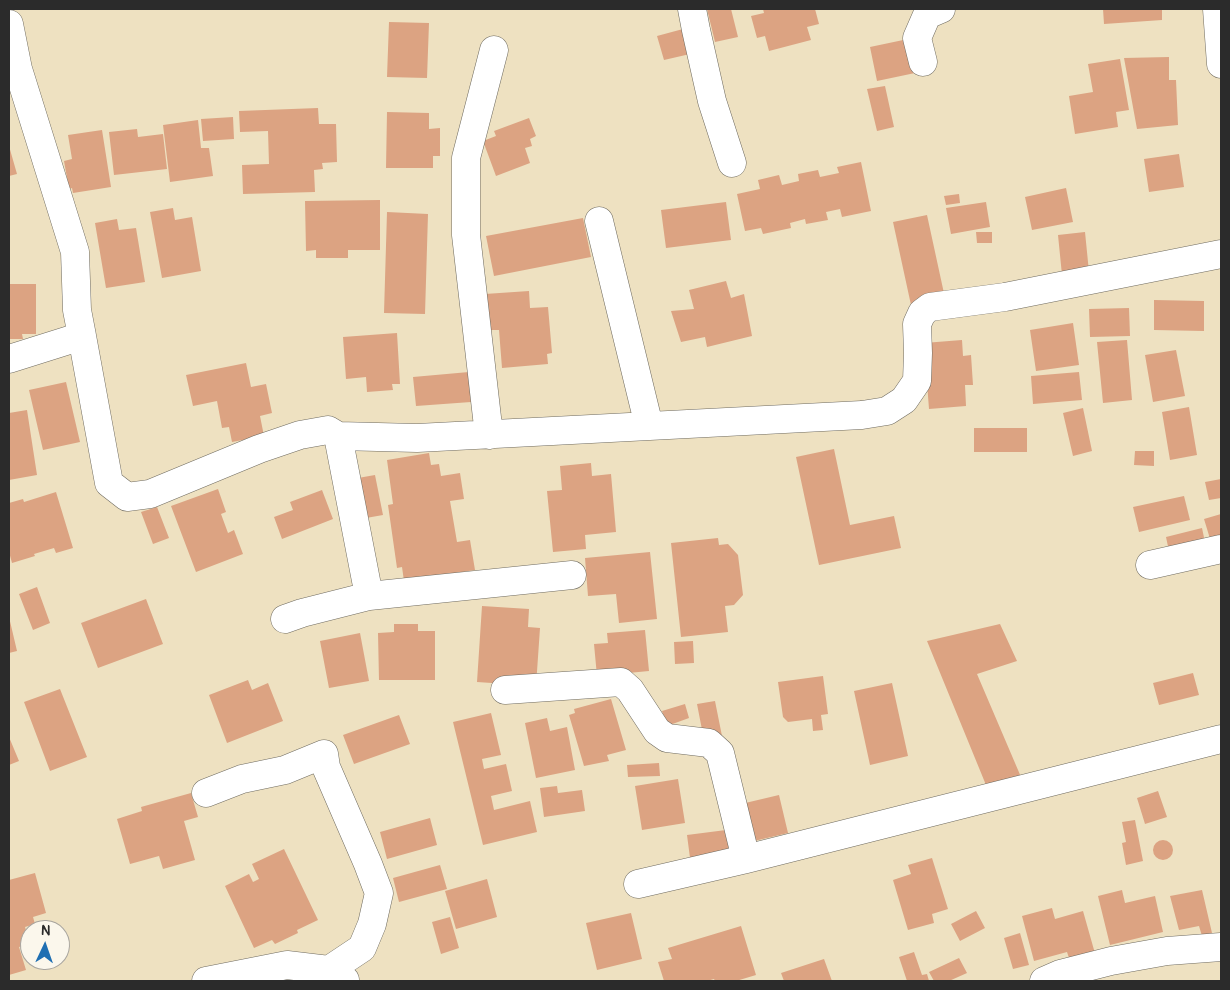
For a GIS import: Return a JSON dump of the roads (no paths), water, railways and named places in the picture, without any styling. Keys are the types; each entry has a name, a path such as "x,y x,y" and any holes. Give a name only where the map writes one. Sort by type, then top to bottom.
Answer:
{"street":[{"path":"692,9 712,101 732,163"},
{"path":"923,62 917,38 927,14 941,9"},
{"path":"1217,9 1221,64"},
{"path":"9,24 18,69 75,252 77,310 109,483 127,497 150,494 259,449 300,435 328,430 338,436 417,438 862,415 887,411 904,400 917,381 917,324 922,313 930,307 1005,297 1221,254"},
{"path":"490,435 466,235 466,158 494,50"},
{"path":"599,221 649,426"},
{"path":"9,359 82,336"},
{"path":"338,436 369,596"},
{"path":"1150,565 1221,549"},
{"path":"284,619 302,612 369,596 572,575"},
{"path":"505,690 620,682 630,690 657,731 667,738 709,743 720,753 746,859"},
{"path":"638,884 746,859 1221,739"},
{"path":"206,793 242,779 285,770 324,754 326,767 380,893 372,924 362,948 338,976 287,965 206,981"},
{"path":"1044,981 1060,974 1111,961 1167,950 1221,947"}]}
